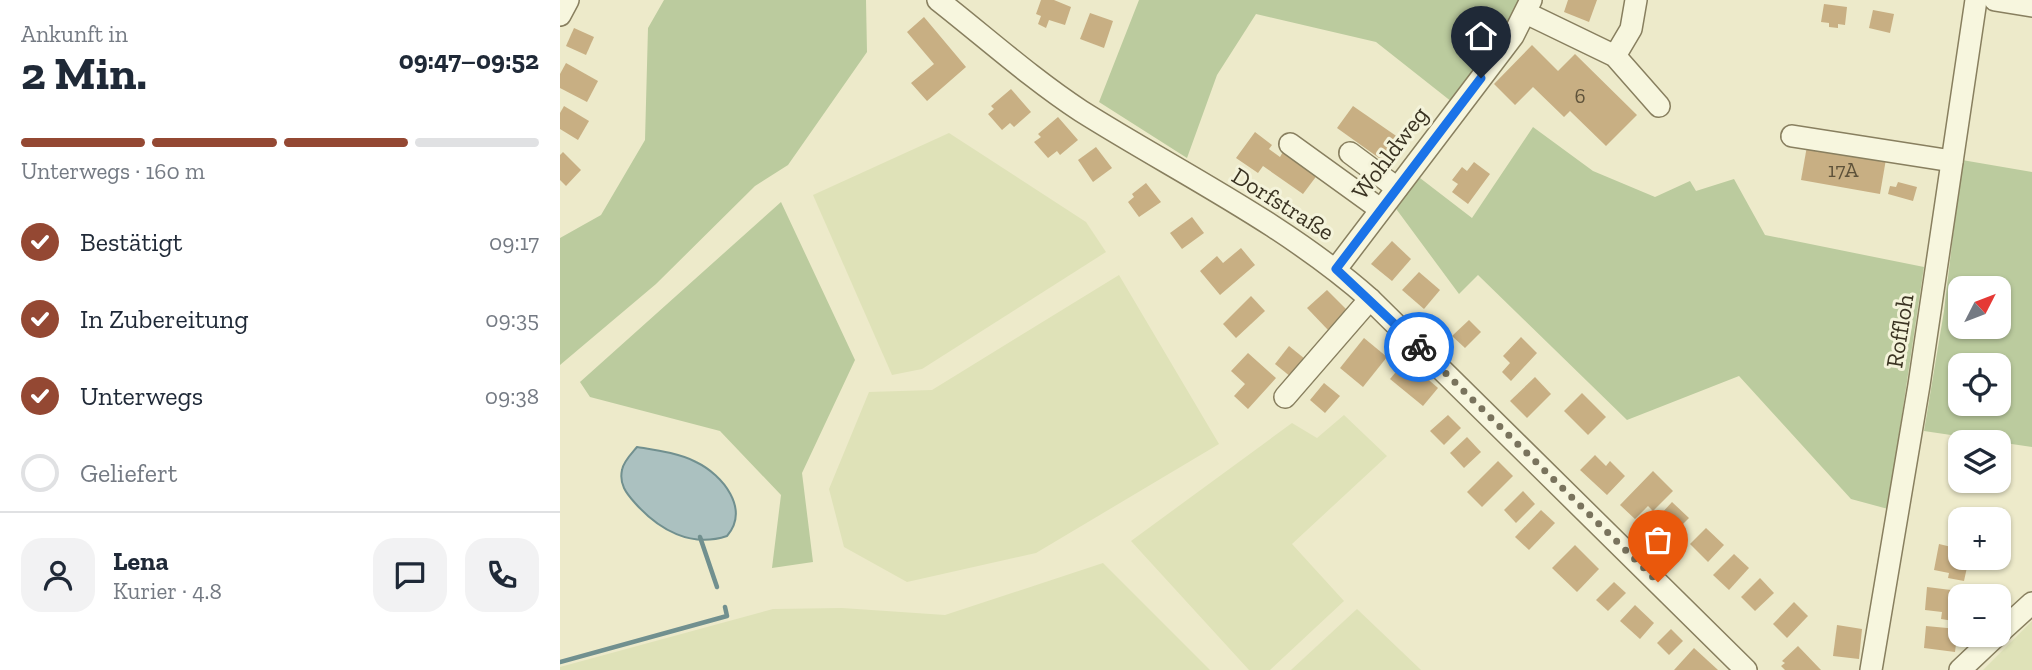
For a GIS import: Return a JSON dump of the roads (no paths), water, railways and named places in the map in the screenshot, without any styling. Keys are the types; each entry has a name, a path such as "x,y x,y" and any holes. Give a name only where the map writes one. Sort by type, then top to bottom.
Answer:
{"street":[{"path":"560,15 568,0"},
{"name":"Dorfstraße","path":"938,0 1079,109 1277,229 1336,269 1370,299 1746,670"},
{"path":"1615,56 1631,29 1636,0"},
{"name":"Roffloh","path":"1871,670 1919,385 1976,0"},
{"path":"1995,0 2032,6"},
{"path":"1528,6 1615,56 1659,106"},
{"name":"Wohldweg","path":"1336,269 1513,36 1528,6"},
{"path":"1792,136 1952,161"},
{"path":"1290,144 1380,209"},
{"path":"1350,153 1397,188"},
{"path":"1285,397 1370,299"},
{"path":"2011,623 2032,603"},
{"path":"1960,670 1985,647"}],"waterway":[{"path":"700,537 717,587"},
{"path":"560,662 727,616 725,607"}]}
